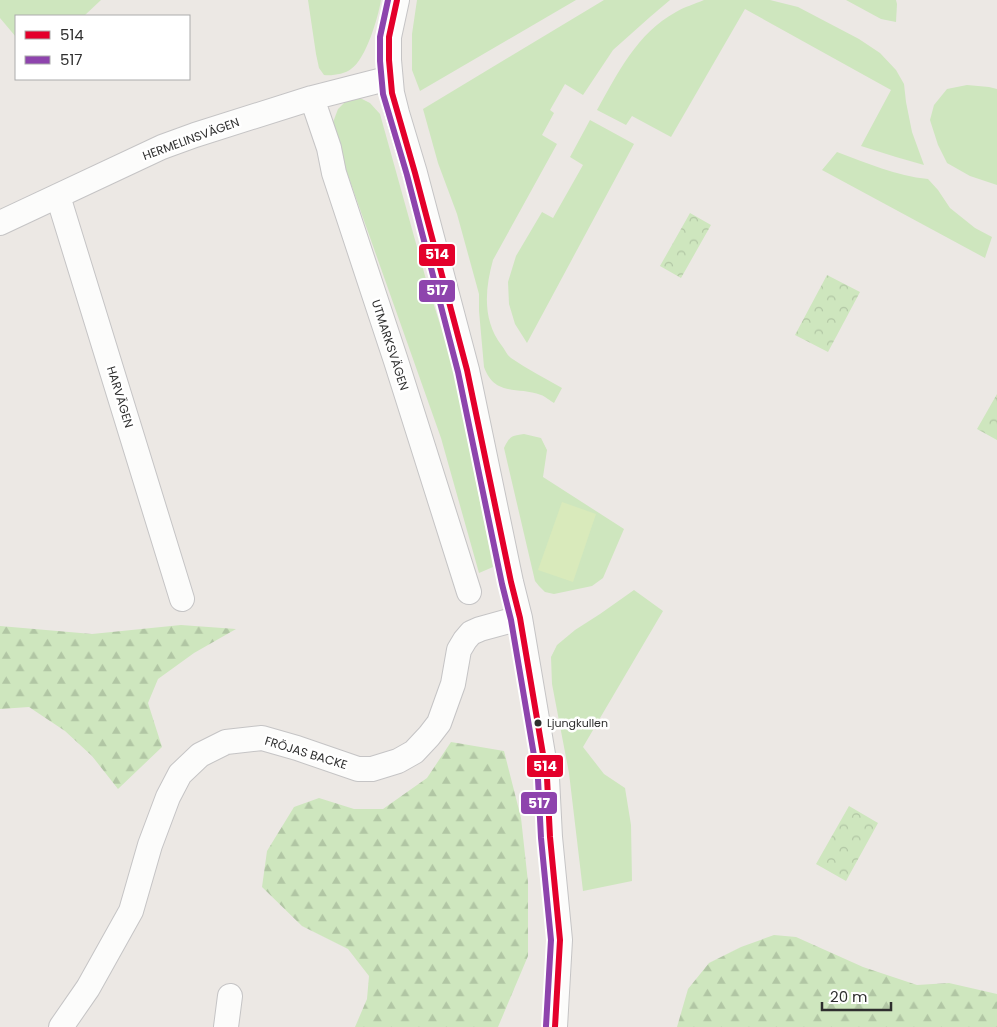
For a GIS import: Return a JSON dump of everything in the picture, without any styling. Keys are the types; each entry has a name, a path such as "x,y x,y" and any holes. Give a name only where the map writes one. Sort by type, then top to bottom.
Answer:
{"street":[{"path":"397,0 389,37 390,78 397,113 415,173 467,370 520,618 547,778 550,837 560,940 555,1027"},
{"name":"HERMELINSVÄGEN","path":"0,223 162,147 312,98 390,78"},
{"name":"UTMARKSVÄGEN","path":"312,98 329,148 334,173 469,592"},
{"name":"HARVÄGEN","path":"58,196 182,599"},
{"name":"FRÖJAS BACKE","path":"62,1027 88,988 131,911 150,844 168,797 180,774 200,755 226,742 262,738 358,769 372,769 398,761 414,752 439,723 454,684 459,650 465,640 471,633 480,629 520,618"},
{"path":"226,1027 230,996"}],"green space":[{"path":"0,0 101,0 85,15 15,15 15,36 0,18"},
{"path":"308,0 381,0 374,27 362,57 348,71 324,75 319,68"},
{"path":"417,0 576,0 420,91 412,70 412,34"},
{"path":"604,0 670,0 613,50 583,95 565,84 550,110 554,113 542,135 557,144 493,260 488,282 488,315 496,336 511,358 562,388 554,403 544,396 532,392 501,387 494,383 484,367 479,294 457,214 438,163 423,109"},
{"path":"704,0 770,0 798,7 859,39 880,53 896,70 904,84 912,132 924,165 861,146 891,90 745,9 671,137 632,116 626,125 597,110 621,68 639,42 662,21 686,7"},
{"path":"846,0 896,0 896,22 881,19"},
{"path":"967,85 997,89 997,185 970,176 947,163 938,145 930,120 934,105 947,89"},
{"path":"358,97 370,103 380,114 427,283 452,362 493,567 479,573 441,438 339,150 332,125 338,109 347,100"},
{"path":"590,120 634,144 527,343 515,324 509,304 508,282 516,256 542,212 553,218 583,165 570,157"},
{"path":"837,152 893,172 928,179 950,208 975,228 992,237 985,258 822,170"},
{"path":"690,213 711,225 681,278 660,266"},
{"path":"827,275 860,292 828,352 795,335"},
{"path":"997,394 997,440 977,429"},
{"path":"524,434 541,438 547,450 543,477 624,529 603,578 592,586 554,594 545,592 535,581 504,448 511,437"},
{"path":"562,502 596,514 573,582 538,570"},
{"path":"634,590 663,611 583,747 604,774 625,788 631,825 632,881 583,891 569,773 552,684 551,657 557,645 575,630"},
{"path":"181,625 236,629 194,653 158,679 148,703 162,747 118,789 92,756 65,731 29,707 0,709 0,626 92,634"},
{"path":"451,742 504,751 521,818 528,882 528,956 498,1027 355,1027 367,999 369,976 348,949 302,926 262,887 267,851 294,807 319,798 354,809 383,809 427,778"},
{"path":"849,806 878,823 846,881 816,864"},
{"path":"774,935 796,937 863,967 917,985 949,983 997,994 997,1027 677,1027 688,989 709,963 741,947"}],"transit line":[{"name":"517","path":"388,0 380,37 383,94 407,175 458,372 511,620 538,779 541,838 551,940 546,1026"},
{"name":"514","path":"397,0 389,37 392,93 467,370 520,618 547,778 550,837 560,940 555,1027"}],"place":[{"name":"Ljungkullen","path":"538,723"}]}
